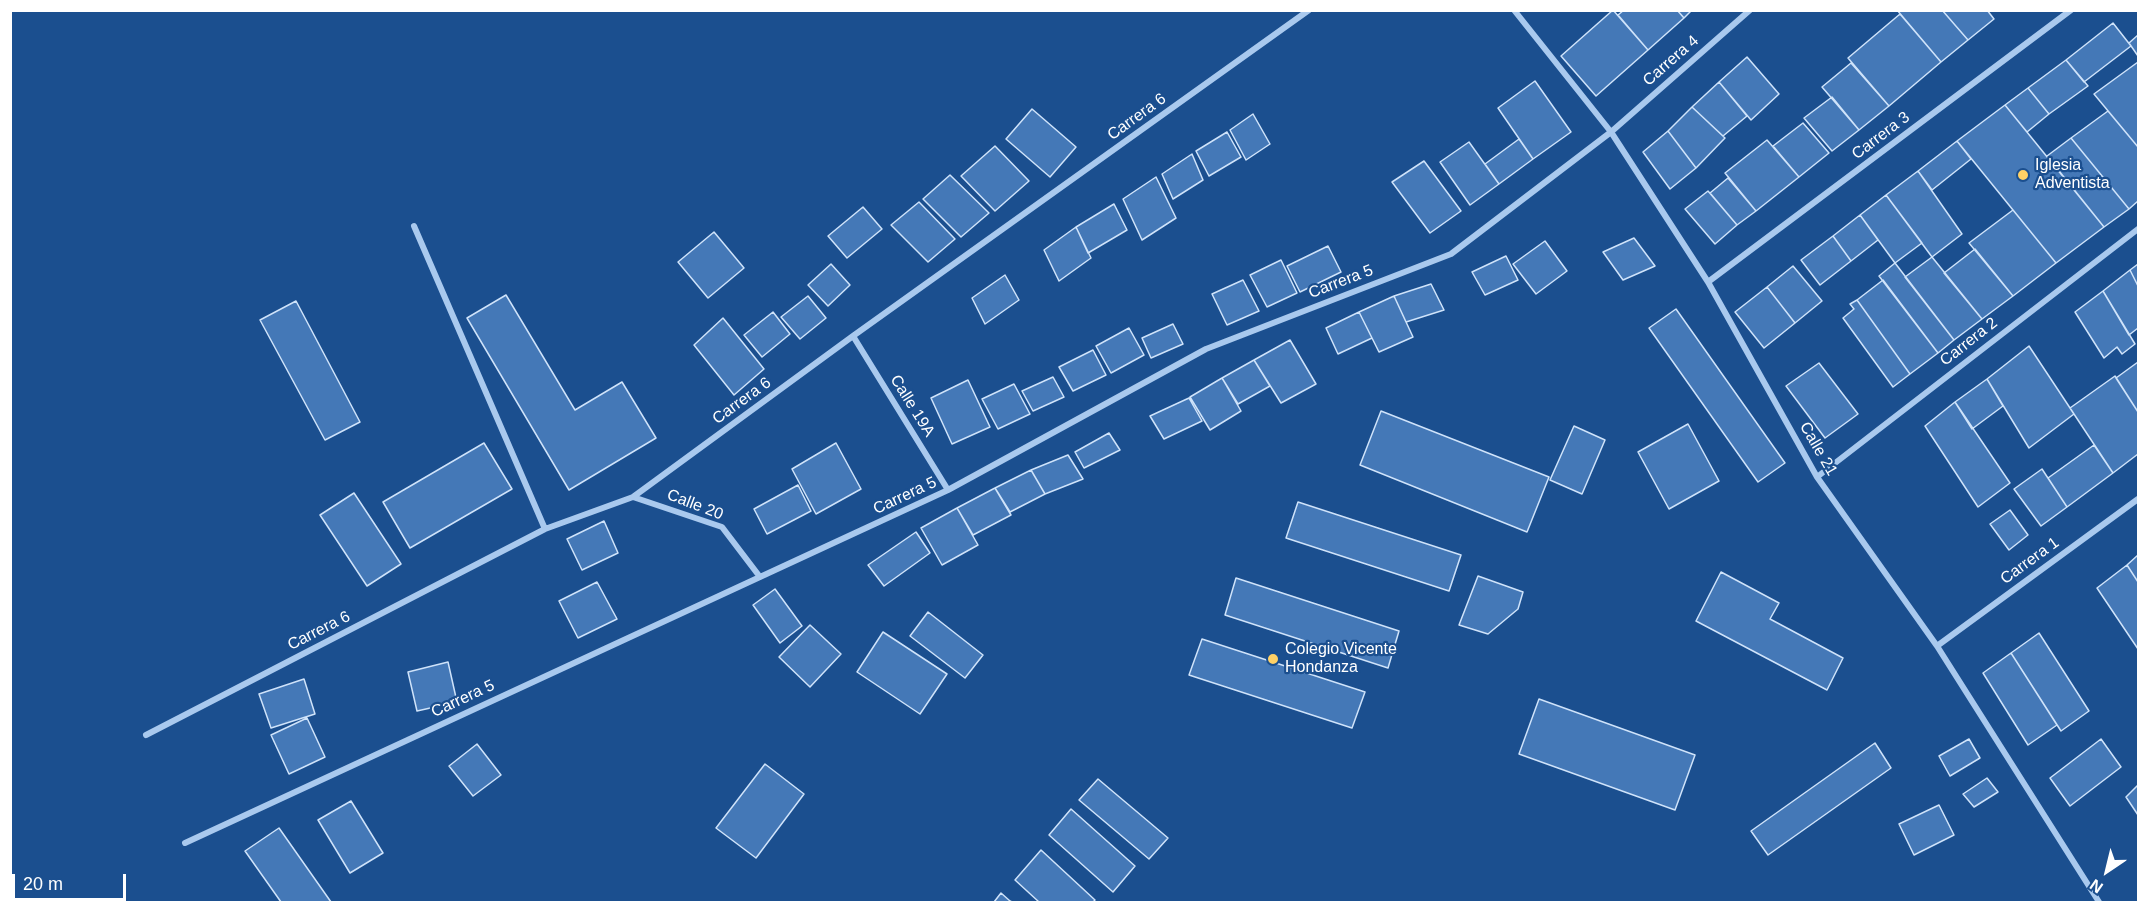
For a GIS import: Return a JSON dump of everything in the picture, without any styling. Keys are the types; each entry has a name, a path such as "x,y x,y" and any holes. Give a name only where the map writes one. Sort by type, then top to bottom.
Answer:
{"street":[{"name":"Carrera 6","path":"146,735 545,529 633,497 853,336 1309,10"},
{"name":"Calle 21","path":"1514,10 1611,132 1708,282 1817,477 1937,646 2099,903"},
{"name":"Carrera 4","path":"1611,132 1750,10"},
{"name":"Carrera 3","path":"1708,282 2071,10"},
{"name":"Carrera 5","path":"184,843 948,490 1206,349 1451,254 1611,132"},
{"path":"414,226 545,529"},
{"name":"Carrera 2","path":"1817,477 2139,229"},
{"name":"Calle 19A","path":"853,336 948,490"},
{"name":"Calle 20","path":"633,497 722,527 760,577"},
{"name":"Carrera 1","path":"1937,646 2139,499"}],"building":[{"path":"1613,10 1648,50 1596,96 1561,56"},
{"path":"1624,10 1677,10 1684,18 1648,50 1618,15"},
{"path":"1677,10 1692,10 1684,18"},
{"path":"1897,10 1942,10 1968,40 1941,62"},
{"path":"1942,10 1987,10 1994,19 1968,40"},
{"path":"1900,14 1941,62 1889,106 1848,58"},
{"path":"2113,23 2131,46 2084,82 2066,60"},
{"path":"2138,35 2138,56 2129,43"},
{"path":"1747,57 1779,94 1751,120 1719,82"},
{"path":"2066,60 2088,86 2049,114 2028,88"},
{"path":"2138,62 2138,147 2094,94"},
{"path":"1851,63 1889,106 1859,130 1822,87"},
{"path":"1535,81 1571,132 1533,159 1498,108"},
{"path":"1719,82 1747,116 1723,136 1692,107"},
{"path":"2028,88 2049,114 2027,132 2005,105"},
{"path":"1832,97 1859,130 1832,151 1804,118"},
{"name":"Iglesia Adventista","path":"2005,105 2104,227 2056,263 1957,141"},
{"path":"1692,107 1725,138 1696,168 1668,131"},
{"path":"1032,109 1076,147 1050,177 1006,139"},
{"path":"2108,111 2138,147 2138,201 2129,209 2071,138"},
{"path":"1253,114 1270,144 1246,160 1230,130"},
{"path":"1803,123 1829,153 1799,177 1773,146"},
{"path":"1668,131 1696,168 1670,189 1643,152"},
{"path":"1227,132 1241,157 1209,176 1196,151"},
{"path":"2071,138 2129,209 2104,227 2047,156"},
{"path":"1519,139 1533,159 1499,184 1485,164"},
{"path":"1767,140 1799,177 1756,211 1725,173"},
{"path":"1957,141 1971,159 1932,190 1918,171"},
{"path":"1469,142 1499,184 1470,205 1440,162"},
{"path":"995,146 1029,181 995,211 961,176"},
{"path":"1192,154 1203,180 1173,199 1162,174"},
{"path":"1424,161 1461,211 1430,233 1392,182"},
{"path":"1918,171 1962,234 1932,257 1886,195"},
{"path":"950,175 989,213 961,237 923,199"},
{"path":"1156,177 1176,218 1142,240 1123,199"},
{"path":"1728,178 1756,211 1737,225 1710,193"},
{"path":"1708,191 1737,225 1715,244 1685,209"},
{"path":"1886,195 1922,243 1895,263 1860,215"},
{"path":"919,202 955,239 928,262 891,225"},
{"path":"1114,204 1127,230 1088,253 1076,227"},
{"path":"863,207 882,229 847,258 828,236"},
{"path":"2013,210 2056,263 2013,296 1969,243"},
{"path":"1860,215 1878,240 1851,261 1833,236"},
{"path":"1076,227 1091,258 1059,281 1044,250"},
{"path":"714,232 744,268 708,298 678,262"},
{"path":"1833,236 1851,261 1820,285 1801,260"},
{"path":"1634,238 1655,266 1623,280 1603,252"},
{"path":"1545,241 1567,271 1536,294 1513,264"},
{"path":"1328,246 1341,272 1300,292 1287,266"},
{"path":"1975,249 2013,296 1982,319 1944,273"},
{"path":"1506,256 1518,280 1485,295 1472,272"},
{"path":"1932,257 1982,319 1954,340 1905,277"},
{"path":"1281,260 1297,293 1267,307 1250,275"},
{"path":"1895,263 1954,340 1938,353 1879,276"},
{"path":"831,264 850,285 828,306 808,285"},
{"path":"2138,264 2138,286 2130,270"},
{"path":"1793,266 1822,301 1795,323 1767,287"},
{"path":"2130,270 2138,286 2138,328 2129,335 2103,291"},
{"path":"1005,275 1019,300 985,324 972,298"},
{"path":"1243,280 1259,311 1227,325 1212,294"},
{"path":"1883,280 1938,353 1910,374 1857,300"},
{"path":"1431,284 1444,310 1406,322 1394,296"},
{"path":"1767,287 1795,323 1764,348 1735,312"},
{"path":"2103,291 2135,344 2122,354 2117,347 2104,358 2075,312"},
{"path":"506,295 575,410 622,382 656,438 569,490 467,318"},
{"path":"808,296 826,318 800,339 781,317"},
{"path":"1394,296 1413,337 1379,352 1359,312"},
{"path":"1857,300 1910,374 1893,387 1843,318 1854,309 1850,304"},
{"path":"296,301 360,422 325,440 260,320"},
{"path":"1676,309 1785,463 1758,482 1649,328"},
{"path":"773,312 790,334 762,357 744,335"},
{"path":"1359,312 1372,338 1338,354 1326,328"},
{"path":"723,318 764,369 734,395 694,345"},
{"path":"1173,324 1183,344 1151,358 1142,338"},
{"path":"1129,328 1144,355 1111,373 1096,346"},
{"path":"1290,340 1316,384 1281,403 1254,360"},
{"path":"2029,346 2074,414 2029,448 1987,379"},
{"path":"1093,350 1106,375 1073,391 1059,367"},
{"path":"1254,360 1270,386 1238,404 1222,378"},
{"path":"2138,362 2138,412 2116,378"},
{"path":"1819,363 1858,414 1825,438 1786,386"},
{"path":"2115,376 2138,412 2138,454 2113,473 2070,408"},
{"path":"1053,377 1064,397 1033,411 1022,391"},
{"path":"1222,378 1241,411 1210,430 1190,397"},
{"path":"1987,379 2003,406 1972,429 1955,402"},
{"path":"968,380 990,427 952,444 931,398"},
{"path":"1014,384 1030,414 998,429 982,399"},
{"path":"1189,398 1202,421 1164,439 1150,416"},
{"path":"1955,402 2010,483 1978,507 1925,426"},
{"path":"1381,411 1549,477 1527,532 1360,465"},
{"path":"1688,424 1719,481 1669,509 1638,452"},
{"path":"1574,426 1605,440 1582,494 1550,480"},
{"path":"1109,433 1120,450 1084,468 1075,452"},
{"path":"484,443 512,489 410,548 383,502"},
{"path":"836,443 861,489 816,514 792,469"},
{"path":"2094,445 2113,473 2067,507 2048,478"},
{"path":"1068,455 1083,479 1045,494 1031,470"},
{"path":"2042,469 2067,507 2041,526 2014,489"},
{"path":"1031,470 1045,494 1010,512 995,488"},
{"path":"798,485 811,511 767,534 754,509"},
{"path":"995,488 1011,515 973,535 957,508"},
{"path":"354,493 401,564 367,586 320,515"},
{"path":"1298,502 1461,555 1449,591 1286,538"},
{"path":"957,508 978,545 942,565 921,528"},
{"path":"2010,510 2028,535 2009,550 1990,524"},
{"path":"604,521 618,553 582,570 567,539"},
{"path":"916,532 930,553 884,586 868,565"},
{"path":"2138,555 2138,582 2127,565"},
{"path":"2127,565 2138,582 2138,649 2097,588"},
{"path":"1721,572 1779,603 1770,619 1843,658 1827,690 1696,621"},
{"path":"1478,576 1523,592 1518,609 1488,634 1459,625"},
{"path":"1236,578 1399,631 1388,668 1225,615"},
{"path":"597,582 617,619 578,638 559,601"},
{"path":"775,589 802,626 780,643 753,605"},
{"path":"928,612 983,655 965,678 910,636"},
{"path":"810,625 841,654 810,687 779,657"},
{"path":"883,632 947,674 920,714 857,672"},
{"path":"2039,633 2089,711 2061,731 2011,653"},
{"path":"1202,639 1365,692 1352,728 1189,675"},
{"path":"2011,653 2057,725 2028,745 1983,673"},
{"path":"448,662 457,702 417,711 408,672"},
{"path":"304,679 315,714 271,728 259,694"},
{"path":"1539,699 1695,755 1675,810 1519,754"},
{"path":"307,718 325,757 289,774 271,735"},
{"path":"1969,739 1980,758 1950,776 1939,756"},
{"path":"2101,739 2121,767 2070,806 2050,778"},
{"path":"1875,743 1891,768 1768,855 1751,831"},
{"path":"477,744 501,775 473,796 449,766"},
{"path":"765,764 804,794 756,858 716,828"},
{"path":"1987,778 1998,792 1974,807 1963,794"},
{"path":"1098,779 1168,838 1149,859 1079,800"},
{"path":"2138,785 2138,815 2126,797"},
{"path":"351,801 383,853 350,873 318,820"},
{"path":"1939,805 1954,835 1914,855 1899,824"},
{"path":"1071,809 1135,866 1113,892 1049,835"},
{"path":"279,828 331,902 281,902 245,851"},
{"path":"1041,850 1095,900 1093,902 1039,902 1015,880"},
{"path":"1001,893 1010,901 1012,902 994,902"}],"place":[{"name":"Iglesia Adventista","path":"2023,175"},
{"name":"Colegio Vicente Hondanza","path":"1273,659"}]}
